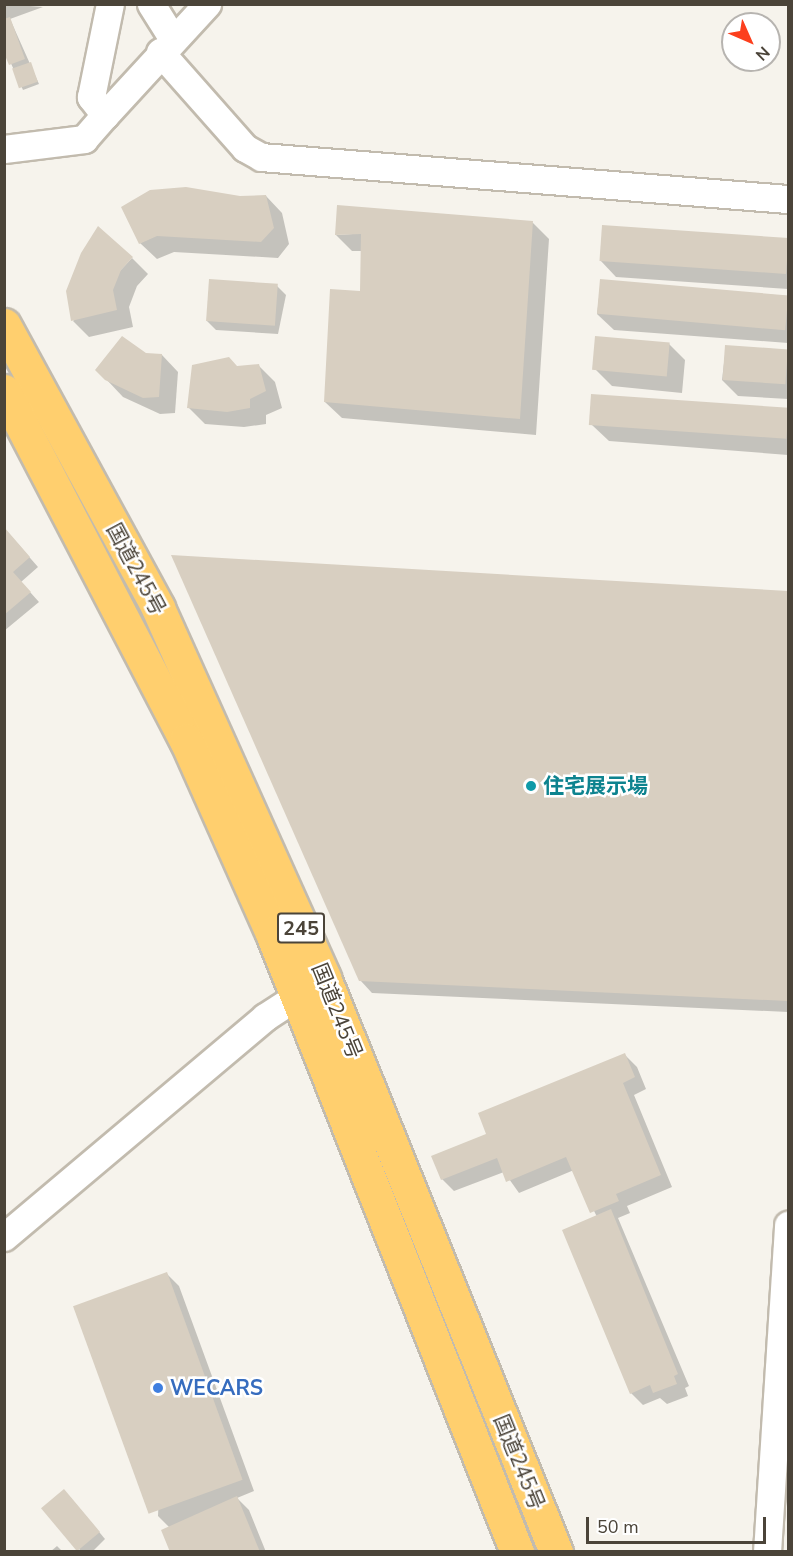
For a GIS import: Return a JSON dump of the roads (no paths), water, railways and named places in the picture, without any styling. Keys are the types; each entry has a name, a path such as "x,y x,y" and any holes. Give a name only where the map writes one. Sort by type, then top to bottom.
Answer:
{"highway":[{"name":"国道245号","path":"4,325 177,651 324,978 555,1551"},
{"name":"国道245号","path":"4,391 186,740 297,996 517,1551"}],"street":[{"path":"105,115 91,97 110,4"},
{"path":"151,4 166,45 245,148 261,157 789,199"},
{"path":"4,149 84,139 166,45 207,4"},
{"path":"4,1237 265,1017 297,996"},
{"path":"767,1551 789,1225"}],"place":[{"name":"住宅展示場","path":"531,786"},
{"name":"WECARS","path":"158,1388"}]}
